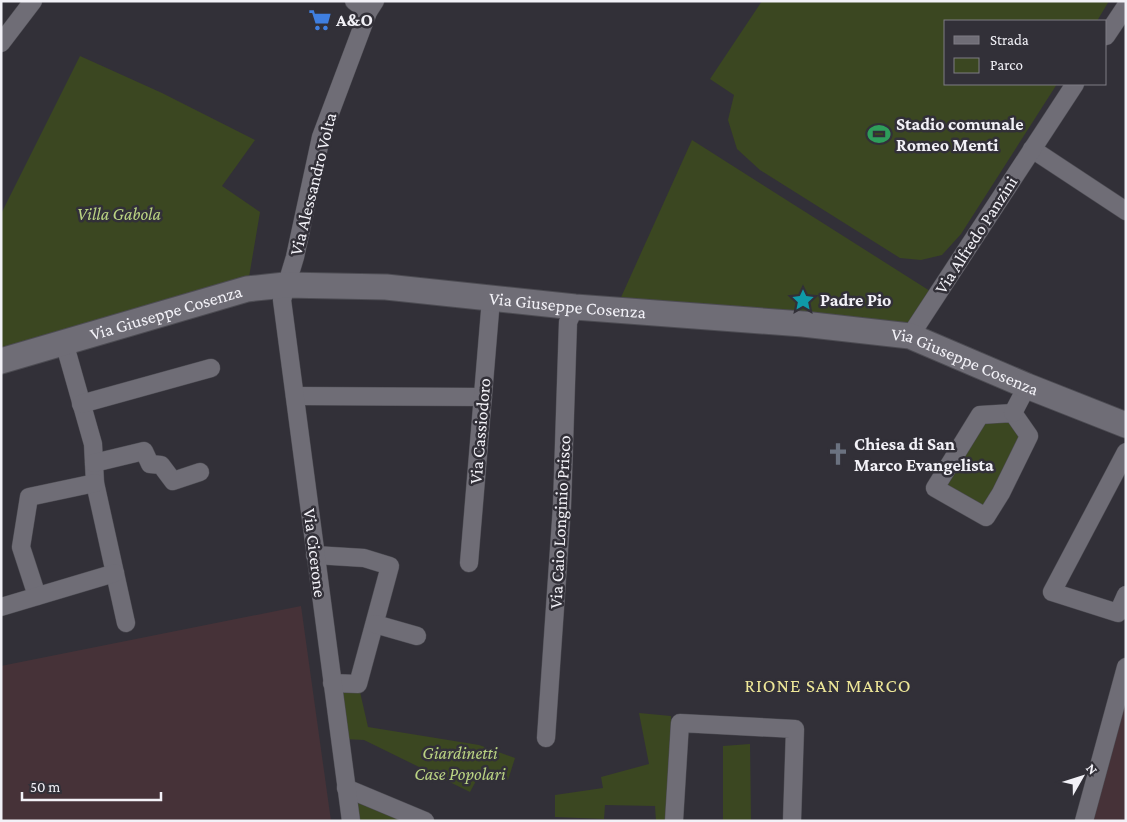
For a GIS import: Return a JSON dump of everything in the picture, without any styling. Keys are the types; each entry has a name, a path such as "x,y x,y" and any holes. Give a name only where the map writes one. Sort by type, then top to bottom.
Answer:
{"main road":[{"name":"Via Giuseppe Cosenza","path":"1,361 247,289 285,285 386,288 575,307 804,324 910,336 1026,386 1126,424"}],"street":[{"path":"1,43 33,1"},
{"name":"Via Alessandro Volta","path":"285,285 295,257 321,137 366,5"},
{"path":"1107,34 1126,6"},
{"name":"Via Alfredo Panzini","path":"910,336 1074,85"},
{"path":"1032,149 1126,211"},
{"name":"Via Cicerone","path":"285,285 282,300 351,821"},
{"name":"Via Cassiodoro","path":"470,563 491,299"},
{"name":"Via Caio Longinio Prisco","path":"546,738 562,506 568,322 575,307"},
{"path":"64,342 93,444 95,483 126,623"},
{"path":"81,404 211,368"},
{"path":"1013,413 1026,386"},
{"path":"295,396 483,397"},
{"path":"1013,413 1029,436 1001,493 986,517 935,488 980,415 1013,413"},
{"path":"94,463 144,451 150,464 161,465 173,481 200,472"},
{"path":"1126,452 1052,592 1118,613 1126,595"},
{"path":"37,596 21,547 29,497 95,483"},
{"path":"315,555 364,558 390,566 358,684 332,683"},
{"path":"1,607 115,573"},
{"path":"375,624 417,636"},
{"path":"1084,821 1126,667"},
{"path":"674,821 680,724 795,729 792,821"},
{"path":"346,788 425,821"}],"shaded area":[{"path":"301,606 331,821 1,821 1,666"},
{"path":"1126,700 1126,821 1091,821"}],"green space":[{"name":"Stadio comunale Romeo Menti","path":"762,1 1109,1 1098,20 944,20 944,85 1056,85 961,234 942,255 921,260 900,258 760,170 737,149 728,120 734,95 710,79"},
{"name":"Villa Gabola","path":"80,56 162,93 255,140 222,186 260,212 247,289 1,357 1,214"},
{"path":"692,140 930,291 900,335 618,304"},
{"path":"1013,413 1029,436 990,511 935,488 980,415"},
{"name":"Giardinetti Case Popolari","path":"338,689 360,692 368,727 479,745 515,758 508,780 484,766 470,792 364,740 344,739"},
{"path":"639,713 671,716 668,821 656,821 655,806 605,805 604,819 555,817 555,795 603,788 601,777 649,764"},
{"path":"750,744 751,821 723,821 723,746"},
{"path":"348,788 425,821 352,821"}],"place":[{"name":"A&O","path":"320,20"},
{"name":"Stadio comunale Romeo Menti","path":"879,134"},
{"name":"Padre Pio","path":"803,300"},
{"name":"Chiesa di San Marco Evangelista","path":"838,454"}],"district":[{"name":"RIONE SAN MARCO","path":"828,685"}]}
